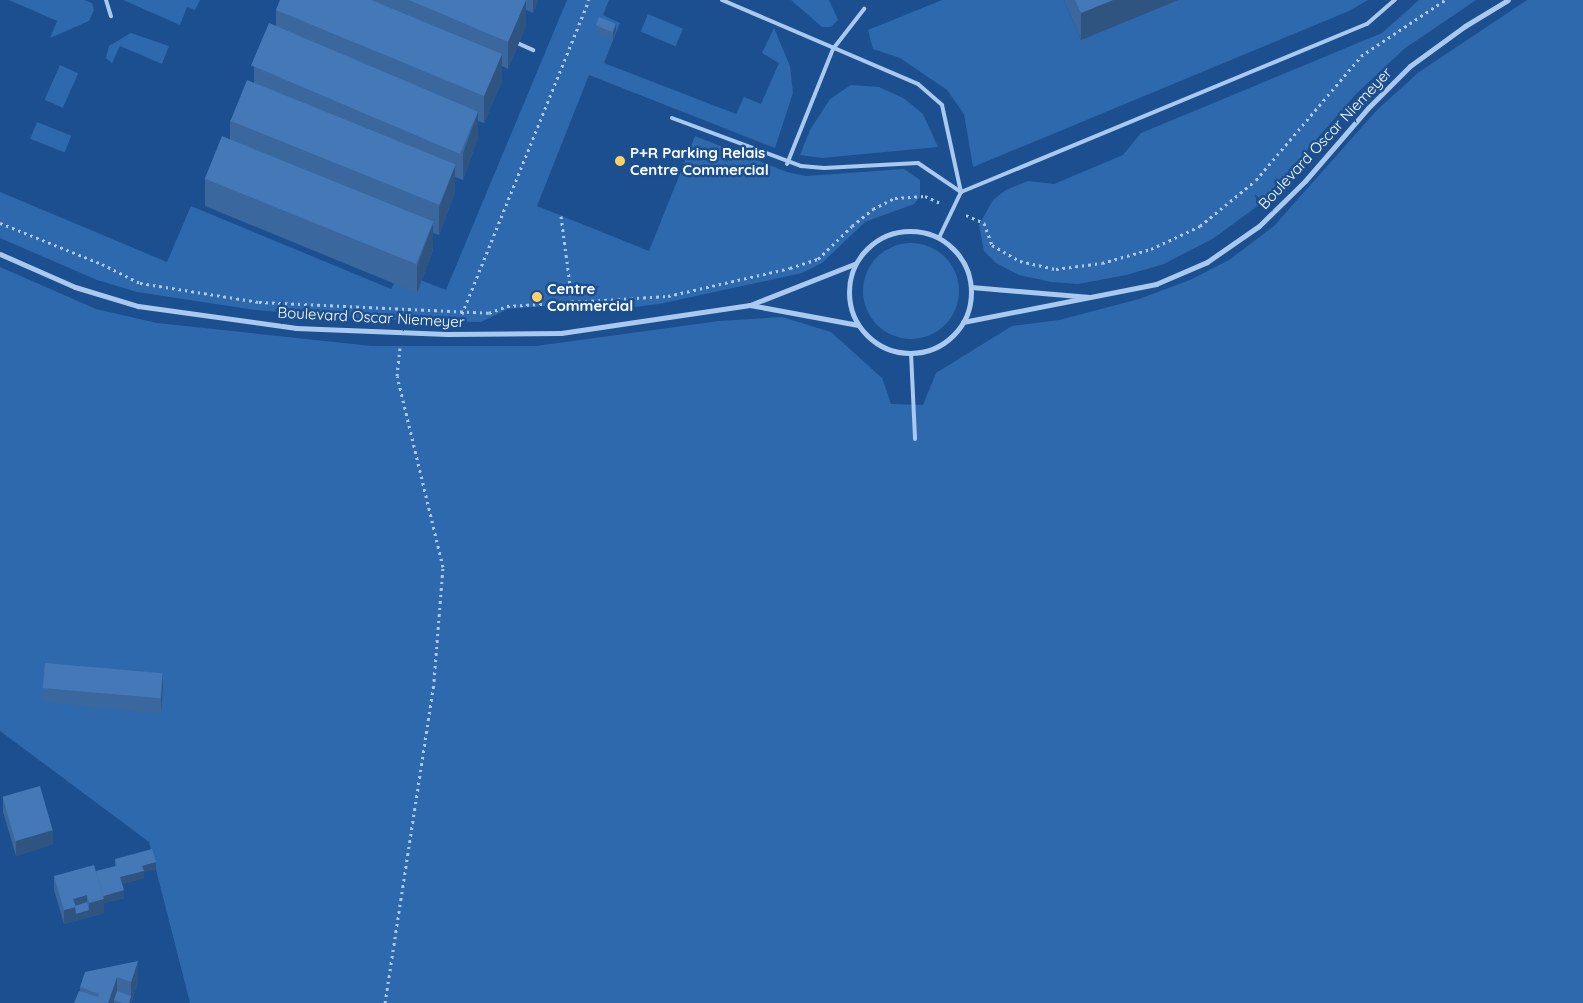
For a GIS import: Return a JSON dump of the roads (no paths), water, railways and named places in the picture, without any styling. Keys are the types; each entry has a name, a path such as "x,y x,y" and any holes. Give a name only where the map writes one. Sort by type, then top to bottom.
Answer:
{"street":[{"name":"Boulevard Oscar Niemeyer","path":"963,322 1098,298 1156,284 1207,262 1259,226 1305,181 1368,108 1410,66 1465,26 1508,0"},
{"path":"901,231 921,232 939,238 961,258 971,287 970,305 963,322 950,338 932,349 911,353 890,350 872,340 858,325 850,306 848,285 854,264 866,248 882,237 901,231"},
{"name":"Boulevard Oscar Niemeyer","path":"0,254 75,287 138,306 296,328 402,332 561,334 750,305 854,264"},
{"name":"Boulevard Oscar Niemeyer","path":"971,287 1098,298"},
{"name":"Boulevard Oscar Niemeyer","path":"750,305 858,325"}],"lane":[{"path":"106,0 111,16"},
{"path":"722,0 918,84 942,105 947,118 961,192 939,238"},
{"path":"961,192 1367,24 1395,0"},
{"path":"787,164 833,49 843,40 864,9"},
{"path":"507,38 533,50"},
{"path":"672,118 787,164 824,168 918,163 961,192"},
{"path":"911,353 915,439"}],"place":[{"name":"P+R Parking Relais Centre Commercial","path":"620,161"},
{"name":"Centre Commercial","path":"537,297"}]}
